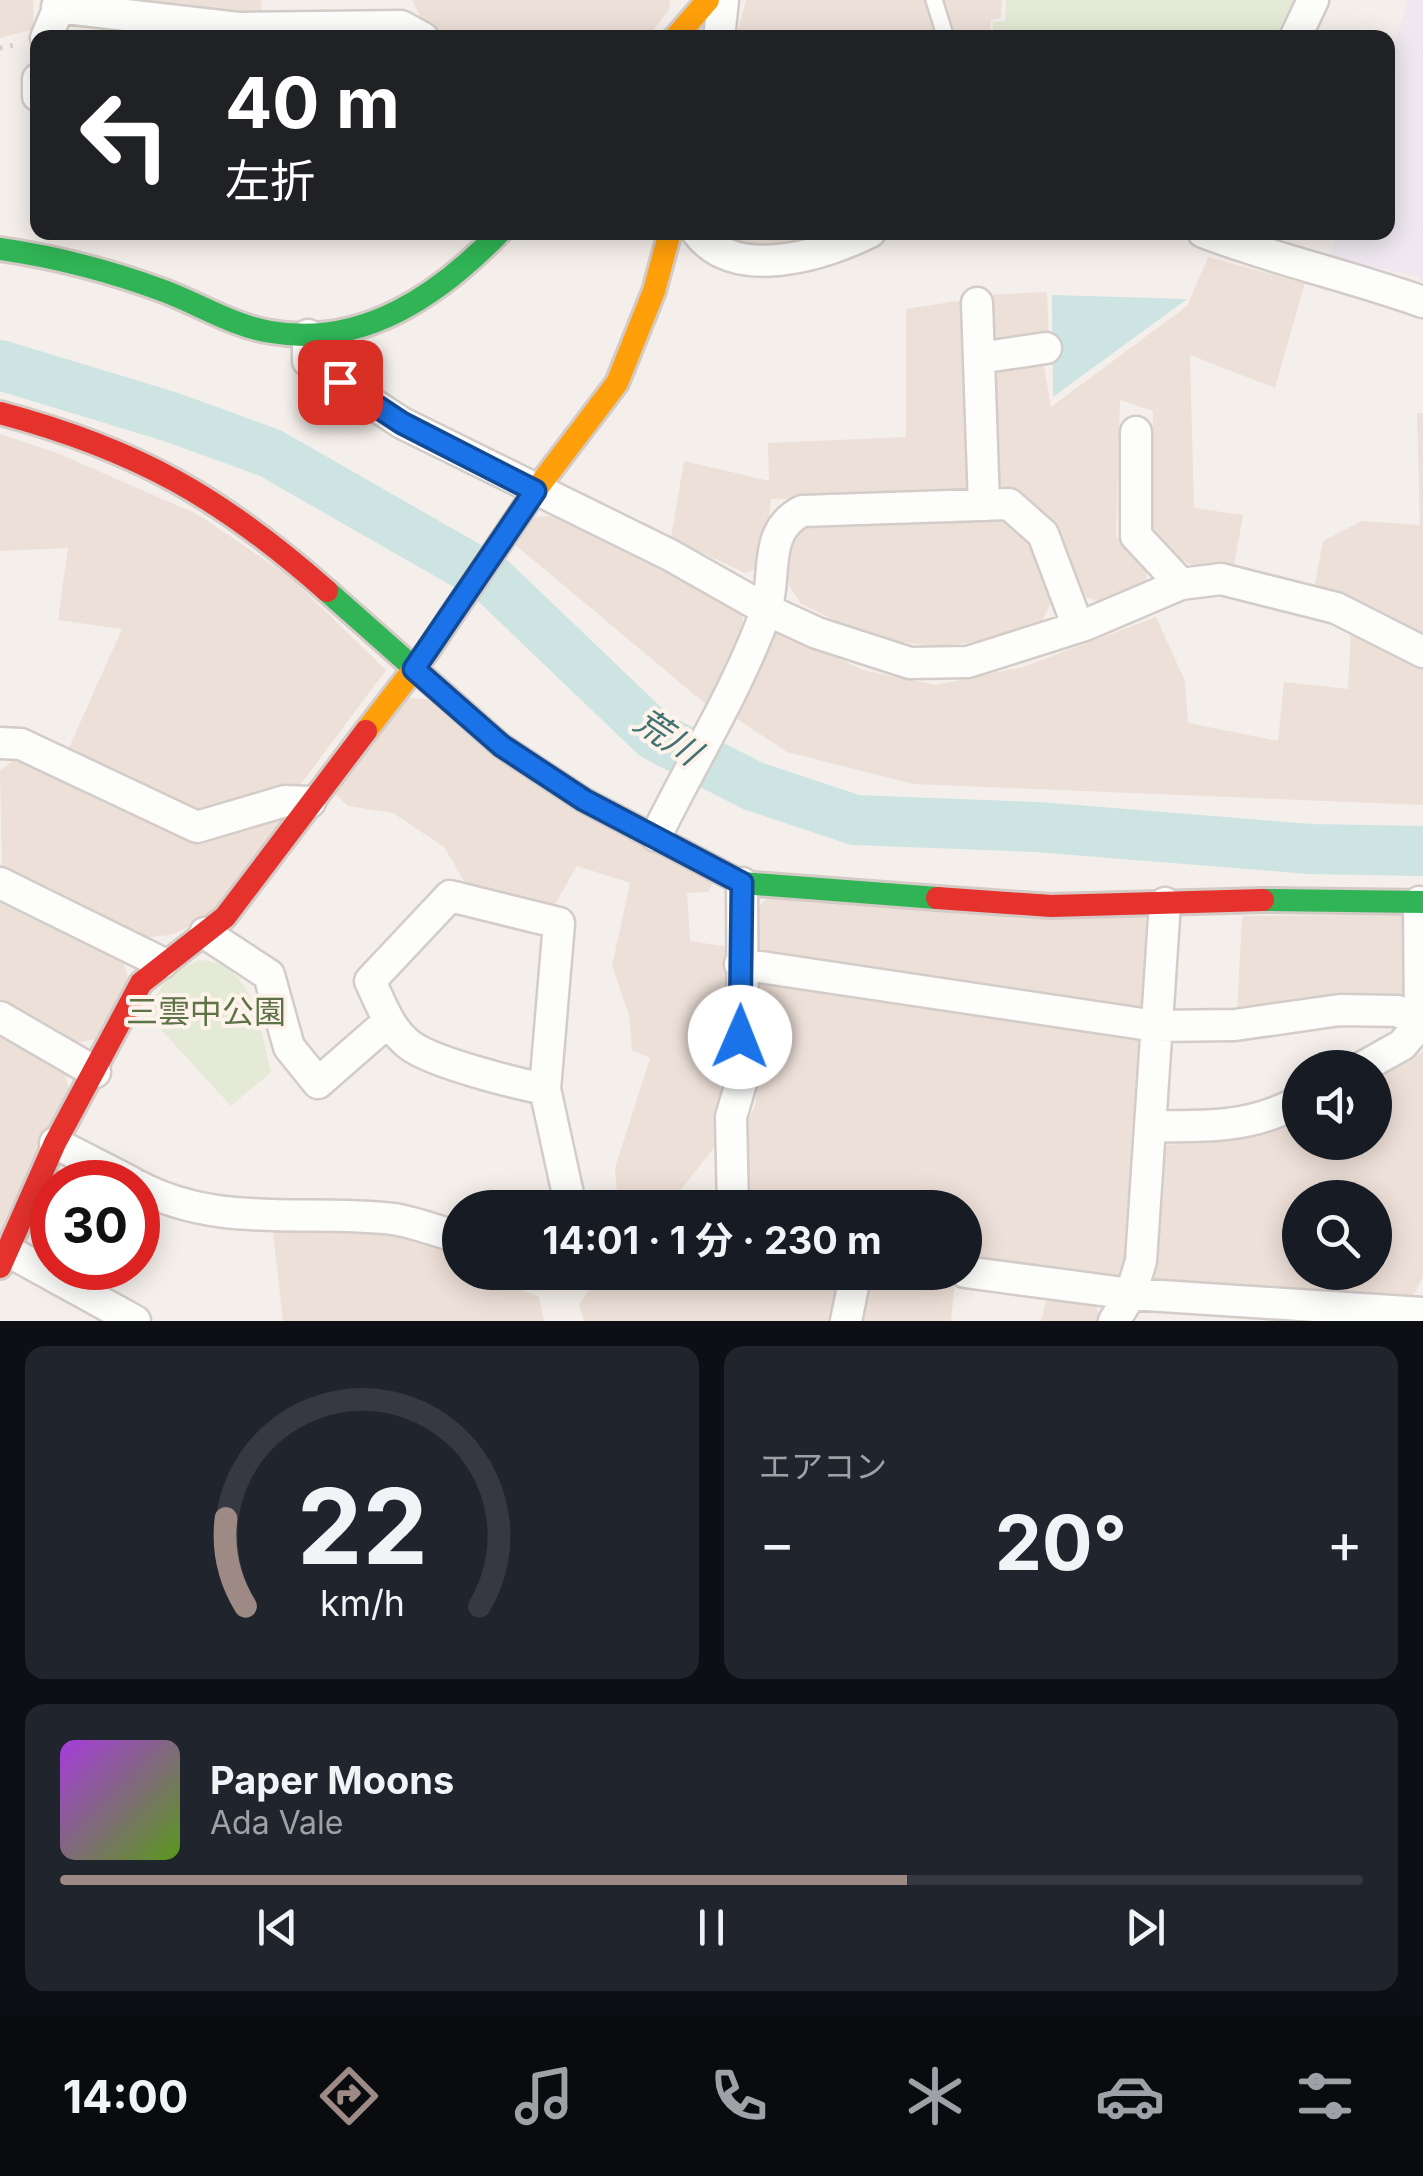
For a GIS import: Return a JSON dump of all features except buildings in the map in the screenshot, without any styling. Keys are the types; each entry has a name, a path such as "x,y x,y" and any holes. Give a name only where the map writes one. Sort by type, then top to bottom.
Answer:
{"street":[{"path":"405,0 416,30"},
{"path":"682,30 708,0"},
{"path":"720,30 724,0"},
{"path":"1298,30 1313,0"},
{"path":"49,30 60,4 238,28 401,26 409,30"},
{"path":"0,249 52,244 97,266 268,331 308,335 362,326 414,305 464,270 492,240"},
{"path":"135,1321 4,1259 55,1143 141,983 225,917 420,660 535,491 617,383 654,290 668,240"},
{"path":"707,240 727,256 758,260 806,256 849,240"},
{"path":"1225,240 1263,255 1337,271 1423,302"},
{"path":"978,303 984,505"},
{"path":"308,335 308,362 402,423 670,555 766,610 817,633 910,663 968,662 1078,627 1181,584 1221,578 1336,608 1423,652"},
{"path":"979,358 1046,348"},
{"path":"0,413 65,430 136,457 213,498 252,524 420,660 502,746 584,800 742,883 1052,906 1334,898 1421,902 1421,1024 1392,1051"},
{"path":"1136,432 1136,536 1181,584"},
{"path":"656,836 719,718 766,610 776,536 784,520 802,512 1009,504 1043,534 1078,627"},
{"path":"0,743 21,744 197,827 285,801 310,802"},
{"path":"0,883 162,963"},
{"path":"733,1190 731,1117 742,1076 742,883"},
{"path":"545,1089 512,1082 412,1047 389,1021 370,981 450,896 559,923 545,1089 567,1190"},
{"path":"1114,1321 1131,1294 1141,1260 1164,903"},
{"path":"205,933 269,975 289,1048 318,1083 389,1021"},
{"path":"740,964 1156,1026 1235,1025 1340,1010 1398,1011 1421,1024"},
{"path":"0,1017 95,1072"},
{"path":"1150,1126 1218,1127 1259,1121 1282,1110"},
{"path":"55,1143 88,1160"},
{"path":"160,1198 239,1216 396,1220 442,1232"},
{"path":"982,1274 1131,1294 1408,1311"},
{"path":"846,1321 852,1290"}],"lane":[{"path":"934,0 943,30"}],"shaded area":[{"path":"0,0 33,0 34,29 0,38"},
{"path":"81,0 261,0 263,22"},
{"path":"412,0 670,0 669,10 653,30 426,29"},
{"path":"746,0 928,0 936,30 738,30"},
{"path":"943,0 1002,0 1001,18 991,20 990,30 953,30"},
{"path":"1408,0 1423,0 1423,282 1416,276 1329,258 1335,240 1395,240 1395,43"},
{"path":"723,240 832,240 798,251 733,249"},
{"path":"1208,257 1305,283 1275,388 1190,355 1194,508 1243,515 1234,566 1195,568 1149,537 1153,411 1120,400 1116,537 1148,568 1145,582 1100,602 1072,592 1056,531 995,480 988,371 1043,360 1051,407 1187,306"},
{"path":"1047,292 1049,341 994,347 985,295"},
{"path":"964,300 973,484 957,496 771,499 763,565 745,573 671,538 684,461 769,481 768,443 906,437 906,309"},
{"path":"1417,413 1423,413 1423,639 1314,589 1323,541 1362,521 1420,525"},
{"path":"0,434 57,453 197,514 289,576 386,670 297,789 200,817 68,750 122,629 58,620 68,548 0,551"},
{"path":"551,516 740,609 747,635 708,706 513,543 535,517"},
{"path":"1010,517 1037,539 1052,601 1039,627 994,639 938,647 869,637 800,603 784,577 788,541 804,524"},
{"path":"1156,617 1185,681 1188,723 1278,741 1284,682 1348,689 1351,627 1423,661 1423,805 913,784 787,752 728,713 769,626 863,670 936,685 1023,667"},
{"path":"400,698 430,699 715,874 709,892 687,893 690,941 729,947 717,1144 680,1190 617,1190 615,1168 650,1058 632,1050 629,1015 612,966 630,883 577,866 550,913 477,903 444,847 393,813 348,806 332,791"},
{"path":"17,758 201,844 281,819 216,914 171,935 139,938 2,871 0,770"},
{"path":"0,895 120,951 129,982 101,1038 75,1043 0,1003"},
{"path":"769,897 1142,916 1154,928 1153,1003 1135,1015 763,960 758,950 758,907"},
{"path":"1411,915 1408,1001 1237,1016 1242,916"},
{"path":"767,975 1136,1029 1149,1047 1127,1288 982,1265 982,1190 741,1190 739,1137 755,1106 759,1076 754,986"},
{"path":"0,1035 63,1066 69,1089 37,1160 30,1160 30,1176 0,1243"},
{"path":"1423,1052 1423,1277 1410,1302 1162,1287 1151,1273 1160,1152 1167,1145 1247,1138 1282,1121 1282,1160 1392,1160 1392,1066"},
{"path":"401,1230 442,1250 442,1290 524,1290 539,1297 544,1321 283,1321 273,1232"},
{"path":"589,1290 845,1290 844,1321 584,1321 579,1304"},
{"path":"865,1290 954,1290 951,1321 862,1321"},
{"path":"1047,1296 1093,1300 1103,1321 1041,1321"}],"green space":[{"path":"1006,0 1296,0 1278,30 992,30 993,21 1005,22"},
{"name":"三雲中公園","path":"200,960 218,964 244,986 258,1019 271,1072 231,1106 144,1011 174,971"}],"water":[{"path":"1052,295 1187,299 1053,397"}],"waterway":[{"name":"荒川","path":"0,365 171,417 270,453 492,580 655,736 753,786 855,820 1037,827 1310,849 1423,851"}],"traffic: fast":[{"path":"0,249 123,277 257,329 305,335 337,332 397,312 425,296 492,240"},
{"path":"327,591 502,746 584,800 742,883 937,898"},
{"path":"1263,900 1423,902"}],"traffic: slow":[{"path":"682,30 708,0"},
{"path":"366,731 427,652 535,491 617,383 654,291 668,240"}],"traffic: jam":[{"path":"0,413 94,443 175,481 251,529 327,591"},
{"path":"0,1267 55,1143 141,983 225,917 366,731"},
{"path":"937,898 1051,906 1263,900"}],"route":[{"path":"340,382 402,423 535,491 414,669 502,746 584,800 742,883 740,1037"}]}
